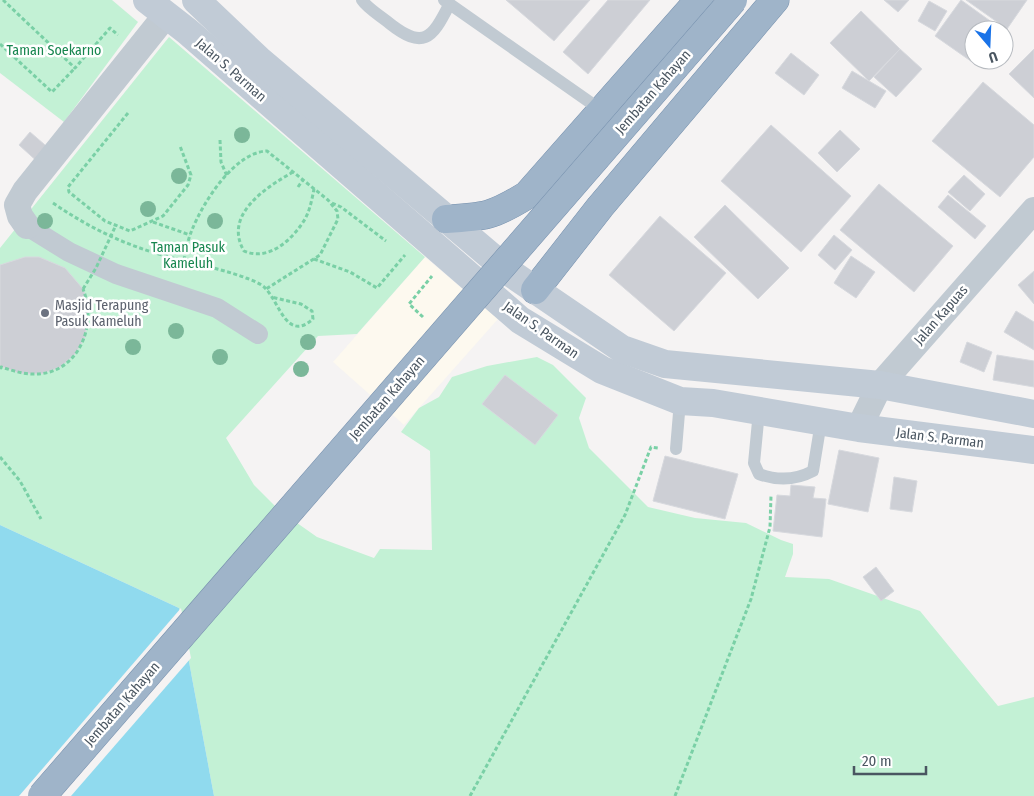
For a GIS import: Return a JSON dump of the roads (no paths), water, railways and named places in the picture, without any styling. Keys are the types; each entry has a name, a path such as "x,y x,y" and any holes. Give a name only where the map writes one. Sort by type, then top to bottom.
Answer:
{"highway":[{"path":"446,219 482,218 502,210 527,195 568,151 603,108 699,0"},
{"name":"Jembatan Kahayan","path":"42,796 733,0"},
{"path":"535,290 600,207 775,0"},
{"path":"568,151 564,179 571,196 590,208 600,207"}],"main road":[{"name":"Jalan S. Parman","path":"196,0 259,60 446,219 535,290 622,349 665,364 880,385 1034,414"},
{"name":"Jalan S. Parman","path":"157,8 520,320 602,370 680,401 713,403 859,428 1034,450"}],"street":[{"path":"157,8 137,52 25,192 17,205 20,216 27,226 69,252 116,274 217,308 258,334"},
{"name":"Jalan Kapuas","path":"859,428 880,385 1034,210"}],"lane":[{"path":"362,0 406,36 420,39 436,31 446,2 591,103 603,108"},
{"path":"676,449 680,401"},
{"path":"759,411 754,463 759,474 771,479 799,478 813,470 821,422"}],"water":[{"path":"0,525 179,608 214,796 0,796"}],"place":[{"name":"Masjid Terapung Pasuk Kameluh","path":"45,313"}],"park label":[{"name":"Taman Soekarno","path":"54,50"},
{"name":"Taman Pasuk Kameluh","path":"188,256"}]}
